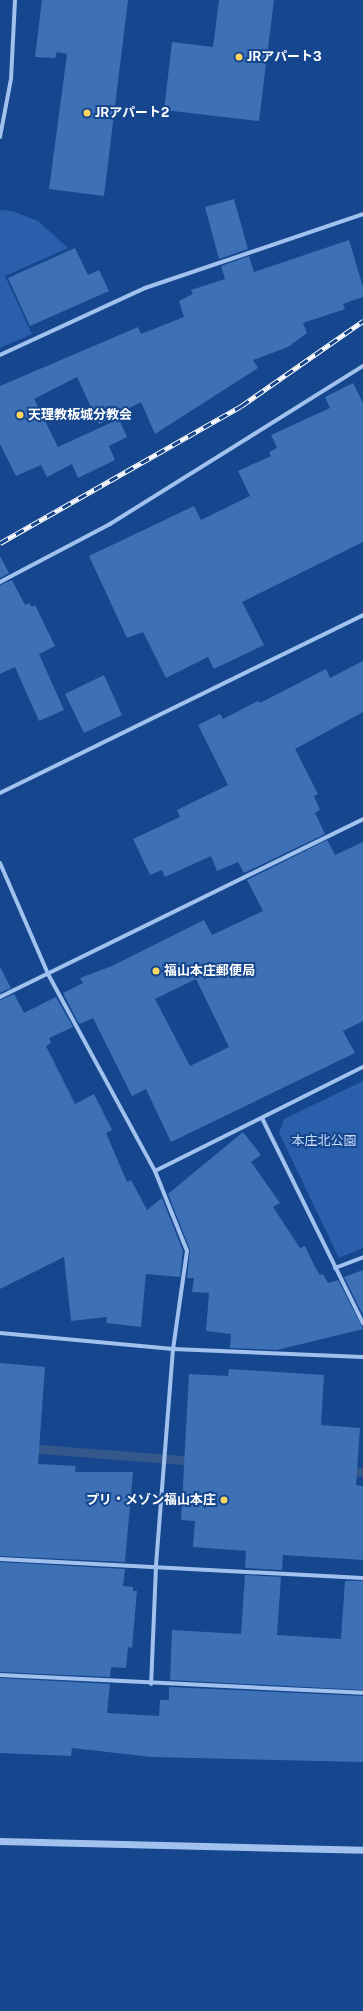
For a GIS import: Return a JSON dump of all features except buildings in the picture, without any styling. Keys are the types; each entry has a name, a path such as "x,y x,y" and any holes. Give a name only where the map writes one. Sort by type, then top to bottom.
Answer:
{"street":[{"path":"0,137 11,79 15,0"},
{"path":"0,355 145,288 363,214"},
{"path":"0,582 110,524 363,366"},
{"path":"0,793 363,615"},
{"path":"0,997 363,819"},
{"path":"0,863 48,974 155,1171 187,1251 173,1349 156,1567 151,1684"},
{"path":"155,1171 363,1068"},
{"path":"262,1118 363,1323"},
{"path":"335,1268 363,1257"},
{"path":"0,1333 173,1349 363,1357"},
{"path":"0,1559 363,1578"},
{"path":"0,1674 151,1684 363,1693"},
{"path":"0,1840 363,1850"}],"green space":[{"path":"0,210 12,211 38,221 68,248 5,276 32,334 0,348"},
{"name":"本庄北公園","path":"363,1081 363,1248 339,1258 279,1133 284,1119"}],"waterway":[{"path":"27,1448 196,1461"},
{"path":"345,1471 363,1472"}],"railway":[{"path":"0,543 241,406 363,321"}],"place":[{"name":"JRアパート3","path":"239,57"},
{"name":"JRアパート2","path":"87,113"},
{"name":"天理教板城分教会","path":"20,415"},
{"name":"福山本庄郵便局","path":"156,971"},
{"name":"プリ・メゾン福山本庄","path":"224,1500"}]}
